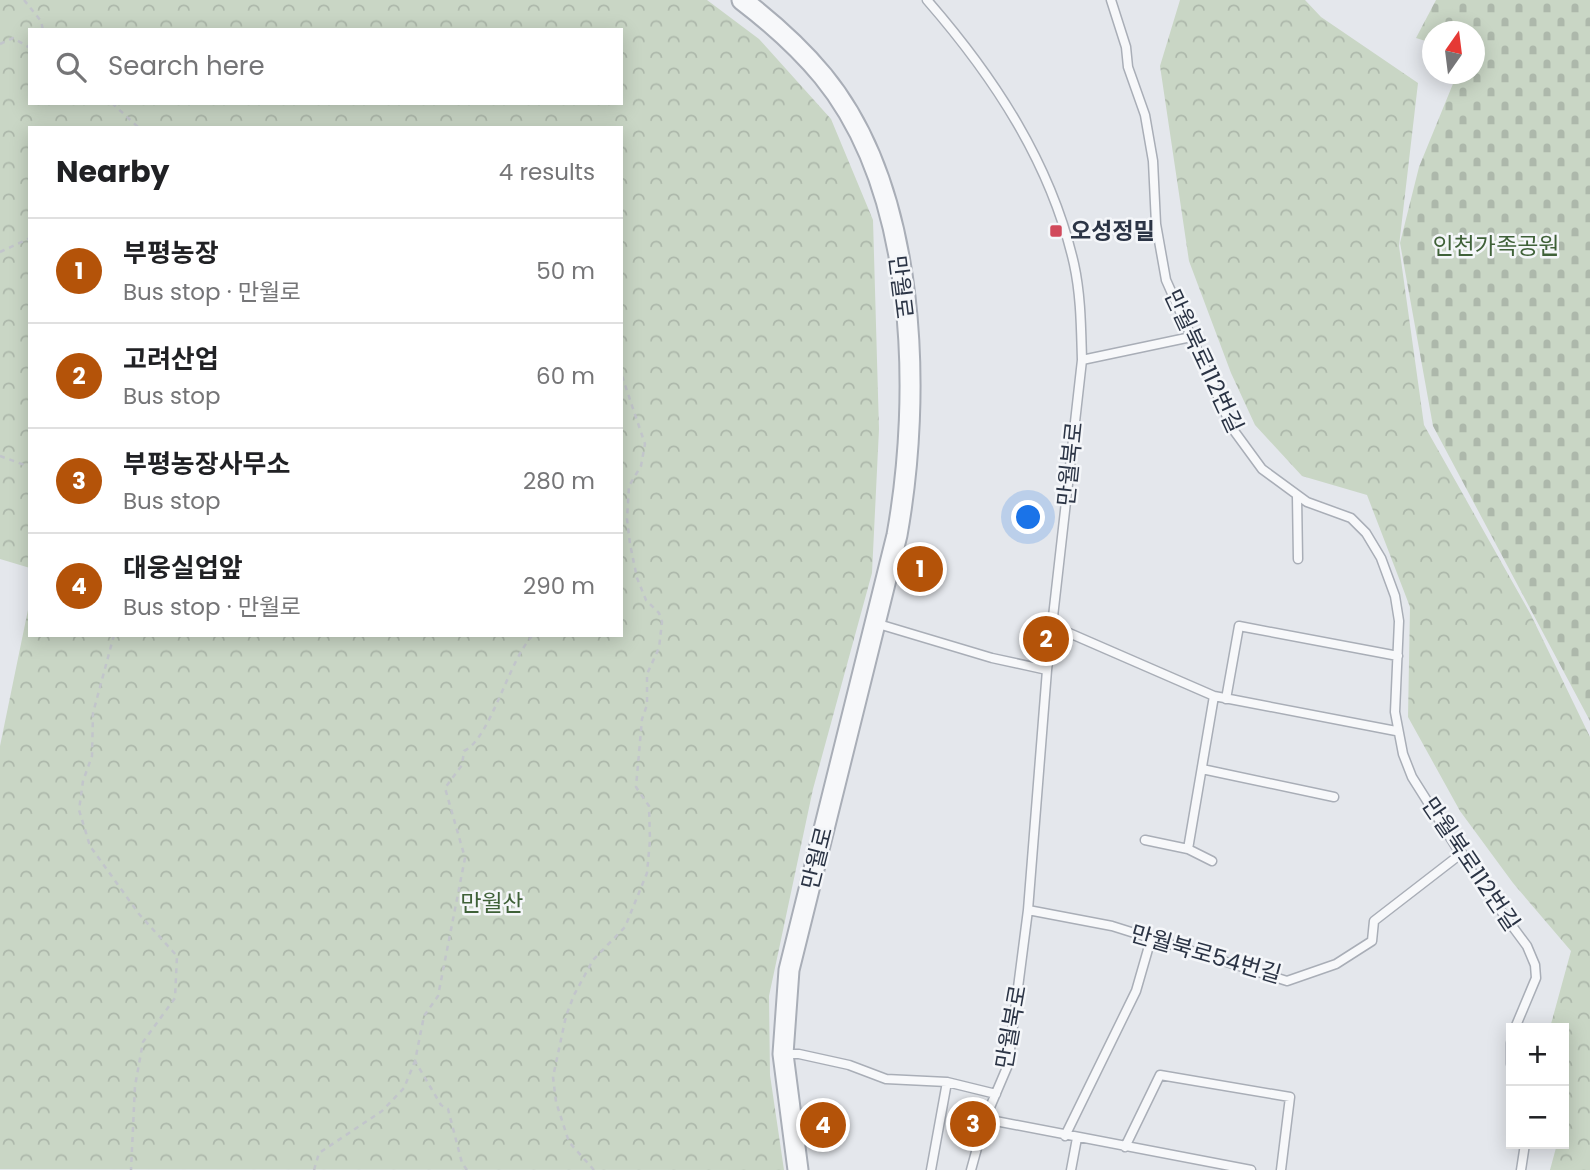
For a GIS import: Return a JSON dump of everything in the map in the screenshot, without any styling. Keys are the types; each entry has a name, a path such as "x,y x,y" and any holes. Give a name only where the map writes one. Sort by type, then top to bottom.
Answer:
{"street":[{"name":"만월로","path":"742,0 775,25 824,78 843,108 881,185 897,248 910,356 912,415 906,486 789,970 783,1054 798,1170"}],"lane":[{"name":"만월북로","path":"927,0 975,56 1013,116 1048,184 1074,267 1080,312 1082,360 1047,670 1028,910 1008,1065 985,1119 971,1170"},
{"name":"만월북로112번길","path":"1111,0 1126,47 1128,67 1145,115 1153,161 1156,224 1166,280 1232,428 1262,470 1297,496 1351,518 1366,533 1381,558 1395,596 1399,621 1396,731 1412,777 1527,946 1535,965 1536,978 1517,1023"},
{"path":"1082,360 1191,337"},
{"path":"1297,496 1298,559"},
{"path":"875,623 992,658 1047,670"},
{"path":"1053,626 1213,696 1396,731"},
{"path":"1226,699 1238,626 1398,656"},
{"path":"1188,849 1213,696"},
{"path":"1202,769 1334,797"},
{"path":"1145,840 1188,849 1212,861"},
{"name":"만월북로54번길","path":"1028,910 1112,926 1287,981 1336,964 1372,941 1374,921 1462,853"},
{"path":"1065,1136 1136,991 1151,939"},
{"path":"783,1054 799,1054 849,1065 886,1079 947,1082 996,1094"},
{"path":"1125,1147 1160,1075 1290,1097 1281,1170"},
{"path":"930,1170 947,1082"},
{"path":"985,1119 1251,1170"},
{"path":"1071,1170 1077,1138"},
{"path":"1521,1170 1524,1149"}],"path":[{"path":"24,0 41,21 43,28"},
{"path":"0,44 13,38 28,47"},
{"path":"114,105 137,126"},
{"path":"0,252 28,239"},
{"path":"594,1170 569,1142 556,1102 553,1077 566,1016 574,995 593,960 625,927 637,903 646,873 650,840 649,806 636,787 642,719 647,705 647,674 659,648 662,622 659,613 646,600 637,578 630,544 627,519 629,486 641,466 645,444 623,379"},
{"path":"0,456 28,466"},
{"path":"113,637 93,713 92,756 83,781 79,810 90,846 139,914 177,956 175,998 144,1042 135,1086 131,1170"},
{"path":"314,1170 319,1153 362,1126 404,1088 415,1061 424,1016 438,996 465,858 444,788 462,765 464,751 471,748 483,732 503,685 532,637"},
{"path":"415,1061 441,1105 448,1108 461,1163 467,1170"}],"green space":[{"name":"만월산","path":"0,0 707,0 759,39 831,119 873,220 879,429 872,573 813,789 769,996 770,1075 784,1170 0,1169 0,746 28,610 28,637 623,637 623,126 28,126 28,567 0,559"},
{"path":"1180,0 1305,0 1321,17 1418,83 1399,246 1424,425 1531,615 1590,737 1590,1170 1550,1170 1556,1149 1569,1149 1569,1023 1551,1023 1571,951 1513,883 1460,811 1408,717 1410,607 1367,495 1302,476 1255,425 1231,373 1189,261 1160,66"},
{"name":"인천가족공원","path":"1436,0 1590,0 1590,721 1433,426 1400,243 1419,167 1453,84 1485,84 1485,21 1425,21"},
{"name":"인천가족공원","path":"1422,27 1422,40 1416,38"}],"place":[{"name":"오성정밀","path":"1056,231"},
{"name":"부평농장","path":"920,569"},
{"name":"고려산업","path":"1046,639"},
{"name":"부평농장사무소","path":"973,1124"},
{"name":"대웅실업앞","path":"823,1125"}]}
